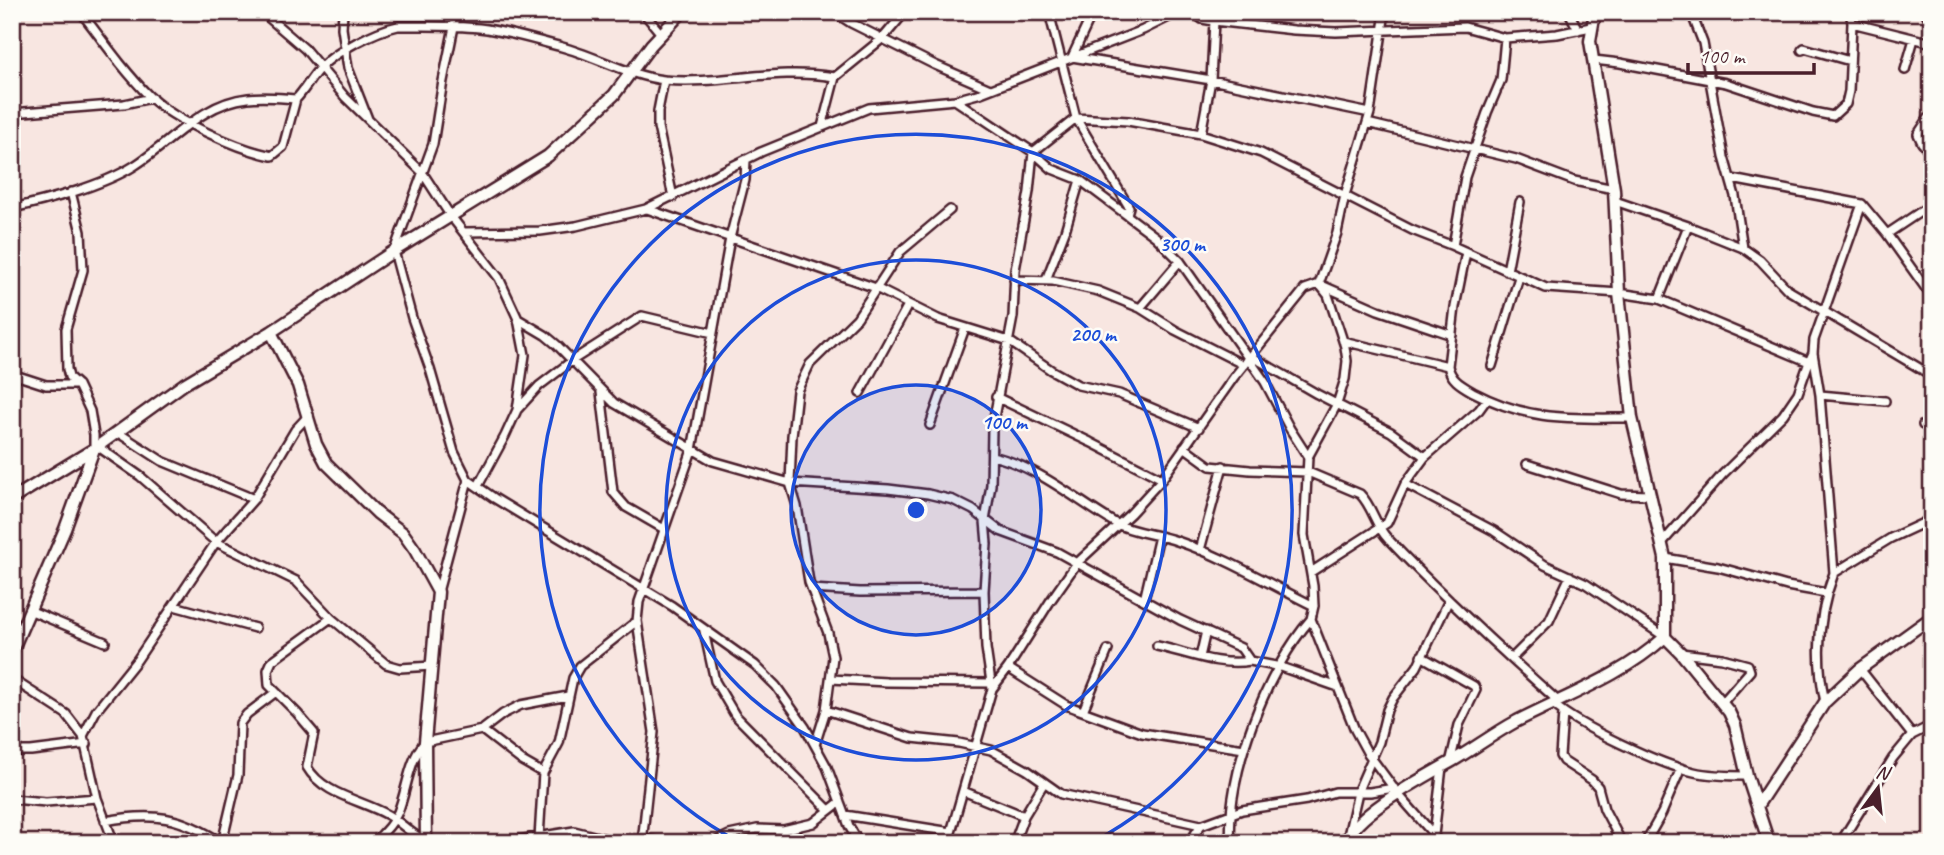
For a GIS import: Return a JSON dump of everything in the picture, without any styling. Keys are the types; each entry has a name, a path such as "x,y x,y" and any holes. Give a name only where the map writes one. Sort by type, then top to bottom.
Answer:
{"street":[{"path":"81,12 111,52 152,98 189,123 226,140 272,156 283,147 296,99 319,68 345,50 388,28 480,28 562,47 632,72 664,80 716,79 780,72 808,72 835,77"},
{"path":"262,12 305,50 345,97 422,172 450,215 499,278 518,318 525,355 517,410"},
{"path":"343,12 348,68 368,119"},
{"path":"457,12 433,144 394,251 411,318 430,369 454,452 468,480 673,606 755,665 789,702 815,745 859,843"},
{"path":"643,12 662,34"},
{"path":"12,499 95,447 184,384 271,332 450,215 548,156 614,95 682,12"},
{"path":"834,12 935,65 991,89"},
{"path":"822,127 835,77 883,38 905,12"},
{"path":"1049,12 1076,118 1129,207 1127,214"},
{"path":"1072,57 1093,12"},
{"path":"464,232 540,231 576,226 646,209 746,160 869,108 955,100 991,89 1143,30 1179,12"},
{"path":"1192,12 1202,19 1336,32 1465,27 1505,38 1557,34 1591,27"},
{"path":"1319,284 1337,233 1345,195 1370,113 1385,12"},
{"path":"1569,12 1578,30"},
{"path":"1595,12 1590,41 1614,188 1619,293 1632,418 1665,558 1665,637"},
{"path":"1691,12 1703,43 1724,157 1732,179 1743,248"},
{"path":"1594,60 1744,88 1833,116 1846,104 1852,23 1850,12"},
{"path":"1927,12 1932,22"},
{"path":"1201,134 1211,80 1214,20"},
{"path":"1852,23 1932,43"},
{"path":"1453,246 1465,177 1487,113 1502,80 1505,38"},
{"path":"1905,69 1914,39"},
{"path":"1802,50 1804,48 1850,61"},
{"path":"1072,57 1211,80 1370,113"},
{"path":"664,80 658,127 673,197"},
{"path":"12,113 124,104 152,98"},
{"path":"12,208 71,192 118,175 133,167 189,123 234,100 296,99"},
{"path":"955,100 1034,152 1052,169 1080,180 1156,237 1180,261 1265,382 1308,457"},
{"path":"1932,113 1918,134 1932,154"},
{"path":"948,843 992,686 986,648 984,591 985,521 992,485 992,428 1013,317 1014,280 1034,152 1076,118 1128,121 1201,134 1261,153 1412,230 1546,288 1659,299 1809,362"},
{"path":"1367,123 1516,159 1574,180 1614,188"},
{"path":"671,843 642,841 654,732 638,621 642,589 692,450 730,238 745,180 746,160"},
{"path":"1732,179 1862,204 1932,297"},
{"path":"1046,280 1065,231 1080,180"},
{"path":"12,652 65,529 95,447 90,411 78,385 69,377 66,340 83,270 81,232 71,192"},
{"path":"1615,201 1743,248 1760,260 1788,290 1926,372"},
{"path":"1507,271 1520,202"},
{"path":"1825,702 1818,642 1826,593 1834,573 1820,395 1813,354 1814,340 1862,204"},
{"path":"1886,234 1932,204"},
{"path":"646,209 876,288 908,305 965,328 1009,341 1078,385 1119,394 1199,428"},
{"path":"815,745 826,710 833,657 832,644 806,569 797,506 790,483 797,391 805,371 831,341 857,318 900,252 950,210"},
{"path":"1659,299 1688,226"},
{"path":"1466,252 1459,278 1448,366 1450,376 1487,399 1530,415 1632,418"},
{"path":"1140,308 1180,261"},
{"path":"1492,366 1519,277"},
{"path":"1014,280 1046,280 1098,290 1140,308 1175,330 1248,360 1391,432 1425,457"},
{"path":"1231,843 1230,815 1244,749 1262,702 1280,667 1311,620 1314,606 1304,535 1308,457 1337,404 1345,379 1347,361 1328,295 1319,284"},
{"path":"992,686 1008,668 1077,563 1162,479 1248,360 1305,289 1319,284 1378,310 1452,335"},
{"path":"860,393 908,305"},
{"path":"478,486 517,410 538,386 573,360 642,316 713,333"},
{"path":"518,318 545,335 573,360 601,392 633,415 713,461 790,483 928,494 964,505 1000,531 1035,542 1241,648 1250,661"},
{"path":"930,425 965,328"},
{"path":"271,332 298,385 316,444 326,463 377,513 402,533 415,550 438,592"},
{"path":"1343,341 1448,366"},
{"path":"1662,543 1723,474 1783,415 1798,393 1813,354"},
{"path":"12,374 46,385 78,385"},
{"path":"601,392 614,492 626,507 664,529"},
{"path":"1820,395 1885,401"},
{"path":"996,397 1162,479"},
{"path":"1311,572 1327,559 1380,530 1393,514 1405,484 1425,457 1479,410 1487,399"},
{"path":"83,736 96,711 136,660 216,542 254,499 295,430 309,415"},
{"path":"1923,425 1932,421"},
{"path":"117,432 162,461 254,499"},
{"path":"95,447 140,476 216,542 296,580 331,618 391,667 432,666"},
{"path":"1184,447 1210,466 1308,472 1360,494 1367,500 1380,530 1449,600 1512,658 1563,713 1637,750 1681,768 1700,773 1747,776"},
{"path":"992,456 1033,470 1117,524 1200,550 1314,606"},
{"path":"1527,464 1621,494 1649,495"},
{"path":"1200,550 1223,466"},
{"path":"429,842 425,743 438,592 468,480"},
{"path":"1405,484 1494,531 1545,565 1586,584 1665,637 1722,703 1735,725 1747,776 1769,843"},
{"path":"1834,573 1891,538 1932,519"},
{"path":"1144,600 1159,536"},
{"path":"1665,558 1718,567 1787,586 1826,593"},
{"path":"1512,658 1549,621 1570,576"},
{"path":"812,589 860,592 984,591"},
{"path":"1345,843 1358,792 1372,760 1387,710 1421,656 1449,600"},
{"path":"174,606 256,628"},
{"path":"29,610 105,642"},
{"path":"1757,806 1825,702 1860,669 1932,617"},
{"path":"331,618 272,661 268,670 269,685 314,733 307,767 310,773 344,796 394,819 429,842"},
{"path":"1311,620 1355,730 1372,760 1436,839"},
{"path":"539,838 543,773 559,743 573,678 580,666 638,621"},
{"path":"704,630 715,681 735,715 829,810"},
{"path":"1200,657 1206,631"},
{"path":"1349,831 1396,791 1446,765 1515,723 1633,663 1665,637"},
{"path":"1157,646 1200,657 1236,662 1250,661 1280,667 1338,687"},
{"path":"1083,712 1108,650"},
{"path":"1681,653 1748,665 1750,671 1722,703"},
{"path":"1421,656 1474,686 1476,690 1459,725 1446,765 1436,839"},
{"path":"1008,668 1066,705 1142,733 1244,749"},
{"path":"1860,669 1912,735"},
{"path":"12,679 66,714 83,736 87,744 97,798 114,843"},
{"path":"831,679 992,686"},
{"path":"105,821 156,815 175,818 222,843 238,775 240,723 247,714 276,692"},
{"path":"373,843 394,819 417,754 425,743 482,730 503,714 521,705 568,696"},
{"path":"826,710 912,738 975,746 1007,759 1061,794 1202,825 1242,810 1307,800 1335,792 1396,791"},
{"path":"1563,713 1560,756 1598,787 1604,809 1622,843"},
{"path":"1840,843 1893,758 1912,735 1932,725"},
{"path":"482,730 543,773"},
{"path":"12,751 87,744"},
{"path":"1645,843 1662,813 1681,768"},
{"path":"1014,843 1024,816 1044,783"},
{"path":"408,785 426,788"},
{"path":"963,791 1024,816"},
{"path":"12,799 46,802 97,798"},
{"path":"713,843 729,835 757,828 798,828 813,823 840,802"},
{"path":"845,815 951,832"},
{"path":"1189,843 1202,825"},
{"path":"452,843 539,838 563,831 574,831 622,843"}]}
